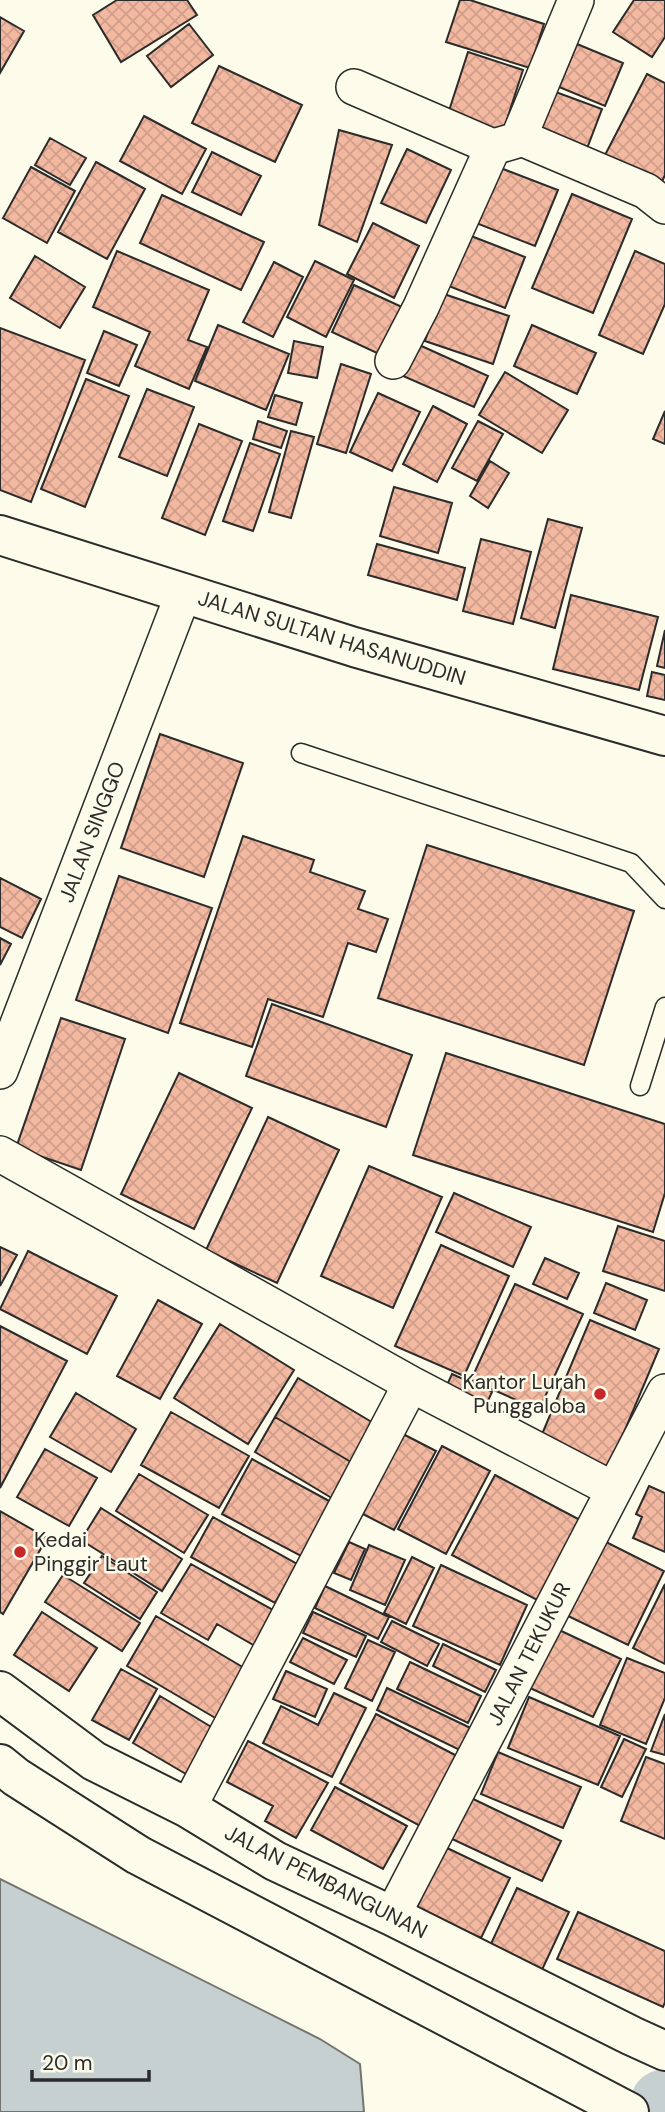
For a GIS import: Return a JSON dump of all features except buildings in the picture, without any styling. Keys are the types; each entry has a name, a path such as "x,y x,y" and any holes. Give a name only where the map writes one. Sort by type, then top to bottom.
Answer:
{"main road":[{"name":"JALAN SULTAN HASANUDDIN","path":"0,535 354,647 665,736"},
{"name":"JALAN PEMBANGUNAN","path":"0,1691 94,1761 188,1808 275,1861 648,2043"},
{"path":"0,1764 138,1855 619,2107"}],"street":[{"path":"393,361 576,0"},
{"path":"354,87 646,191 665,206"},
{"name":"JALAN SINGGO","path":"0,1071 184,592"},
{"path":"0,1154 411,1384 614,1490"},
{"path":"188,1808 411,1384"},
{"name":"JALAN TEKUKUR","path":"392,1916 665,1392"}],"lane":[{"path":"301,753 631,863 665,899"},
{"path":"640,1086 665,1007"}],"shaded area":[{"path":"0,1879 320,2039 360,2064 364,2112 0,2112"}],"waterway":[{"path":"662,2112 665,2104"}],"place":[{"name":"Kantor Lurah Punggaloba","path":"600,1394"},
{"name":"Kedai Pinggir Laut","path":"20,1552"}]}
